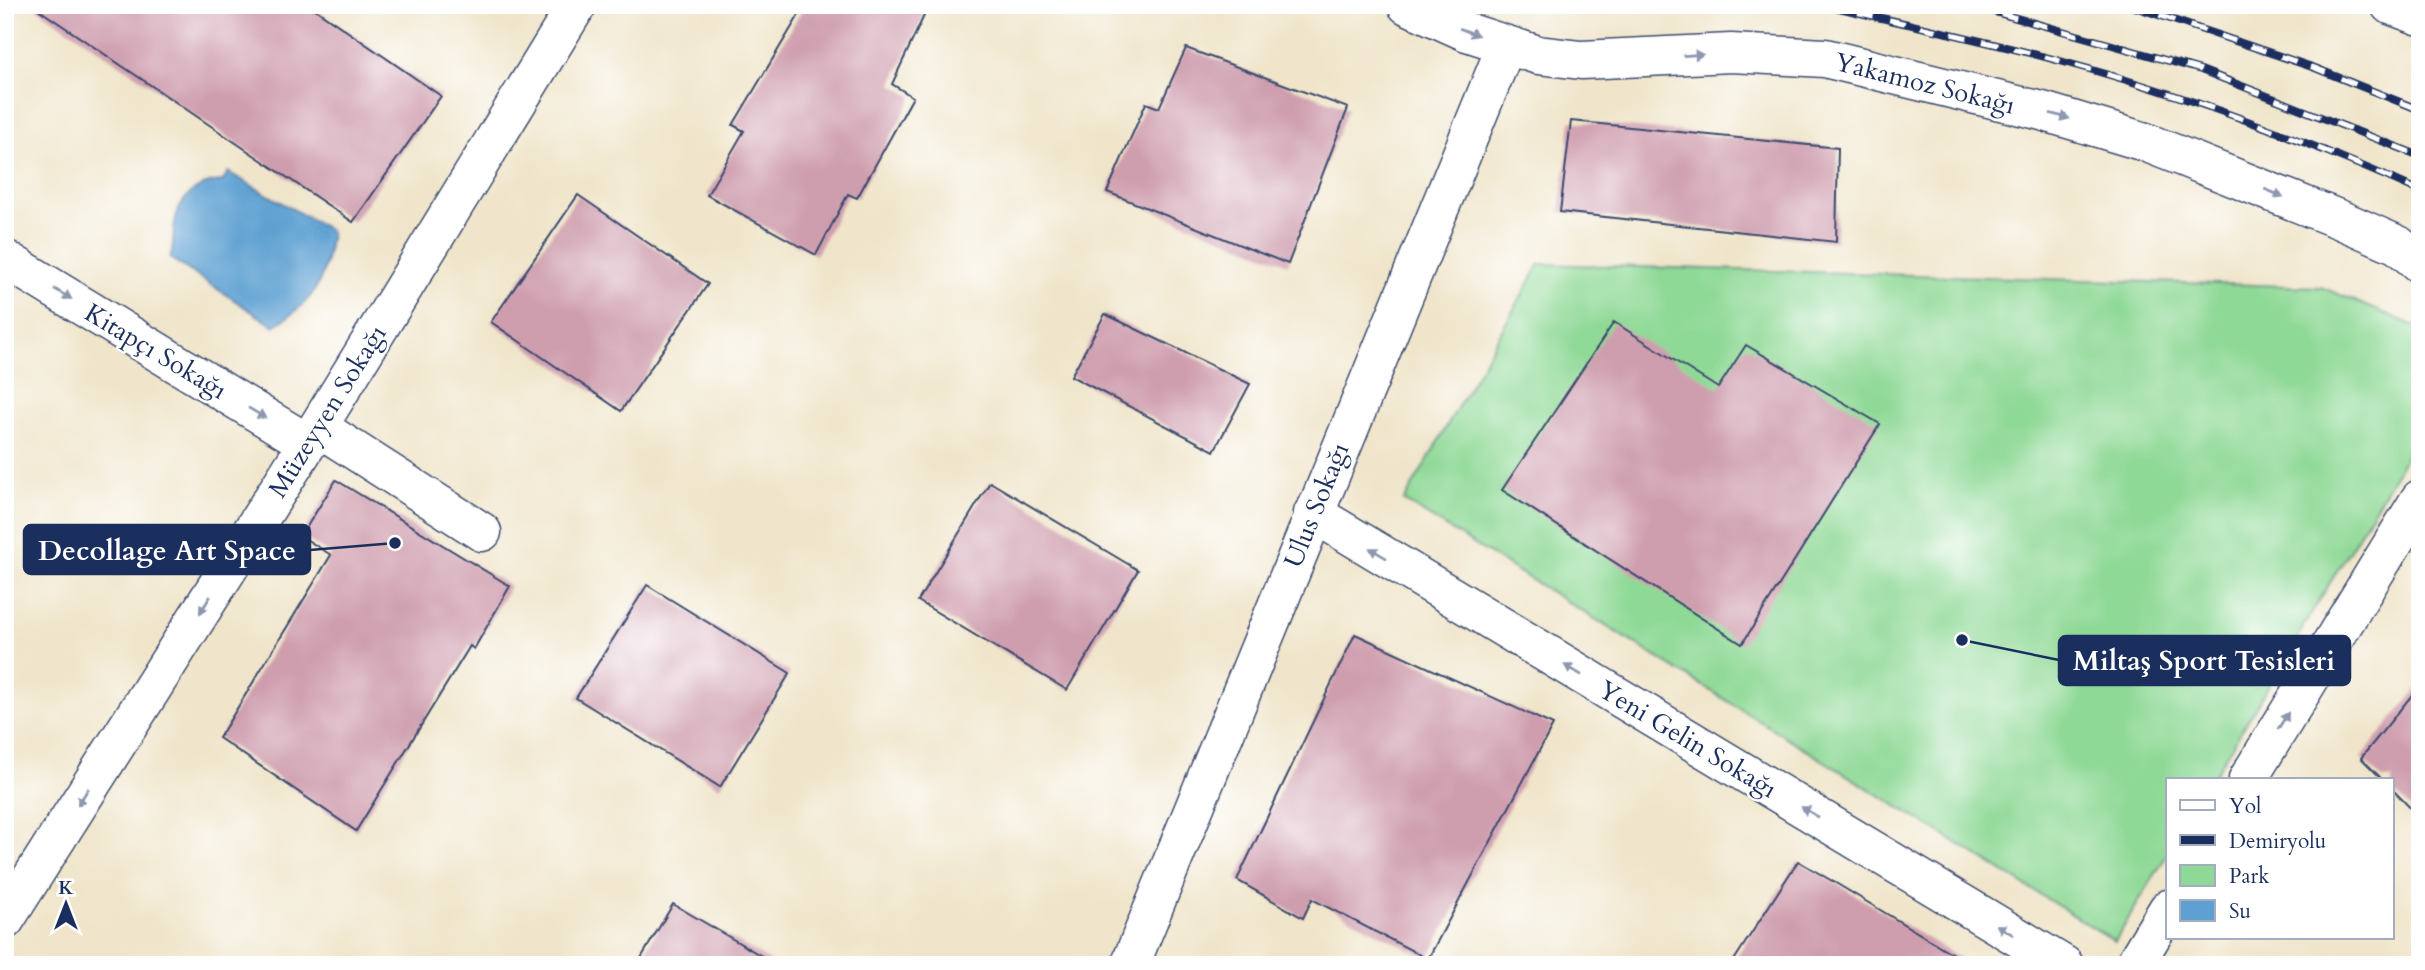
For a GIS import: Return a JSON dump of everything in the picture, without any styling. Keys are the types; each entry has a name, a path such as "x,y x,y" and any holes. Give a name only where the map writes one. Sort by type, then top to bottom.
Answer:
{"street":[{"name":"Müzeyyen Sokağı","path":"5,920 312,435 577,5"},
{"name":"Yakamoz Sokağı","path":"1407,5 1528,53 1581,60 1767,53 1849,62 2066,117 2146,142 2385,238 2420,264"},
{"path":"2390,5 2420,16"},
{"name":"Ulus Sokağı","path":"1130,965 1312,513 1506,46"},
{"name":"Kitapçı Sokağı","path":"5,258 482,532"},
{"path":"2249,778 2420,499"},
{"name":"Yeni Gelin Sokağı","path":"1312,513 2064,965"},
{"path":"2134,965 2166,912"}],"green space":[{"path":"1540,264 2321,287 2420,328 2420,433 2213,778 2166,778 2166,856 2115,941 1404,501"}],"water":[{"path":"228,172 331,231 326,263 316,287 300,307 274,326 170,258 175,219 184,200 201,186 223,181"}],"building":[{"path":"32,5 309,5 441,96 353,222"},
{"path":"805,5 929,5 892,84 913,97 857,198 848,194 816,255 707,195 744,131 733,125"},
{"path":"1186,48 1348,108 1288,264 1107,192 1146,103 1159,108"},
{"path":"1571,121 1838,148 1836,242 1560,212"},
{"path":"578,195 708,284 621,411 491,322"},
{"path":"1105,314 1250,384 1214,451 1071,376"},
{"path":"1614,322 1718,388 1746,345 1880,424 1742,644 1502,490"},
{"path":"336,480 510,586 474,649 470,646 356,831 219,738 331,555 301,536"},
{"path":"990,482 1138,570 1067,690 918,601"},
{"path":"647,585 790,673 720,787 576,698"},
{"path":"1355,634 1553,725 1428,959 1312,899 1303,918 1237,880"},
{"path":"2420,685 2420,818 2394,791 2394,778 2381,778 2361,758"},
{"path":"1798,861 1839,885 1971,965 1731,965"},
{"path":"673,904 777,965 637,965"}],"railway":[{"path":"1827,5 2031,53 2152,88 2332,153 2420,191"},
{"path":"1970,5 2201,70 2420,156"},
{"path":"2129,5 2315,68 2420,110"}],"place":[{"name":"Decollage Art Space","path":"395,543"},
{"name":"Miltaş Sport Tesisleri","path":"1962,640"}]}
